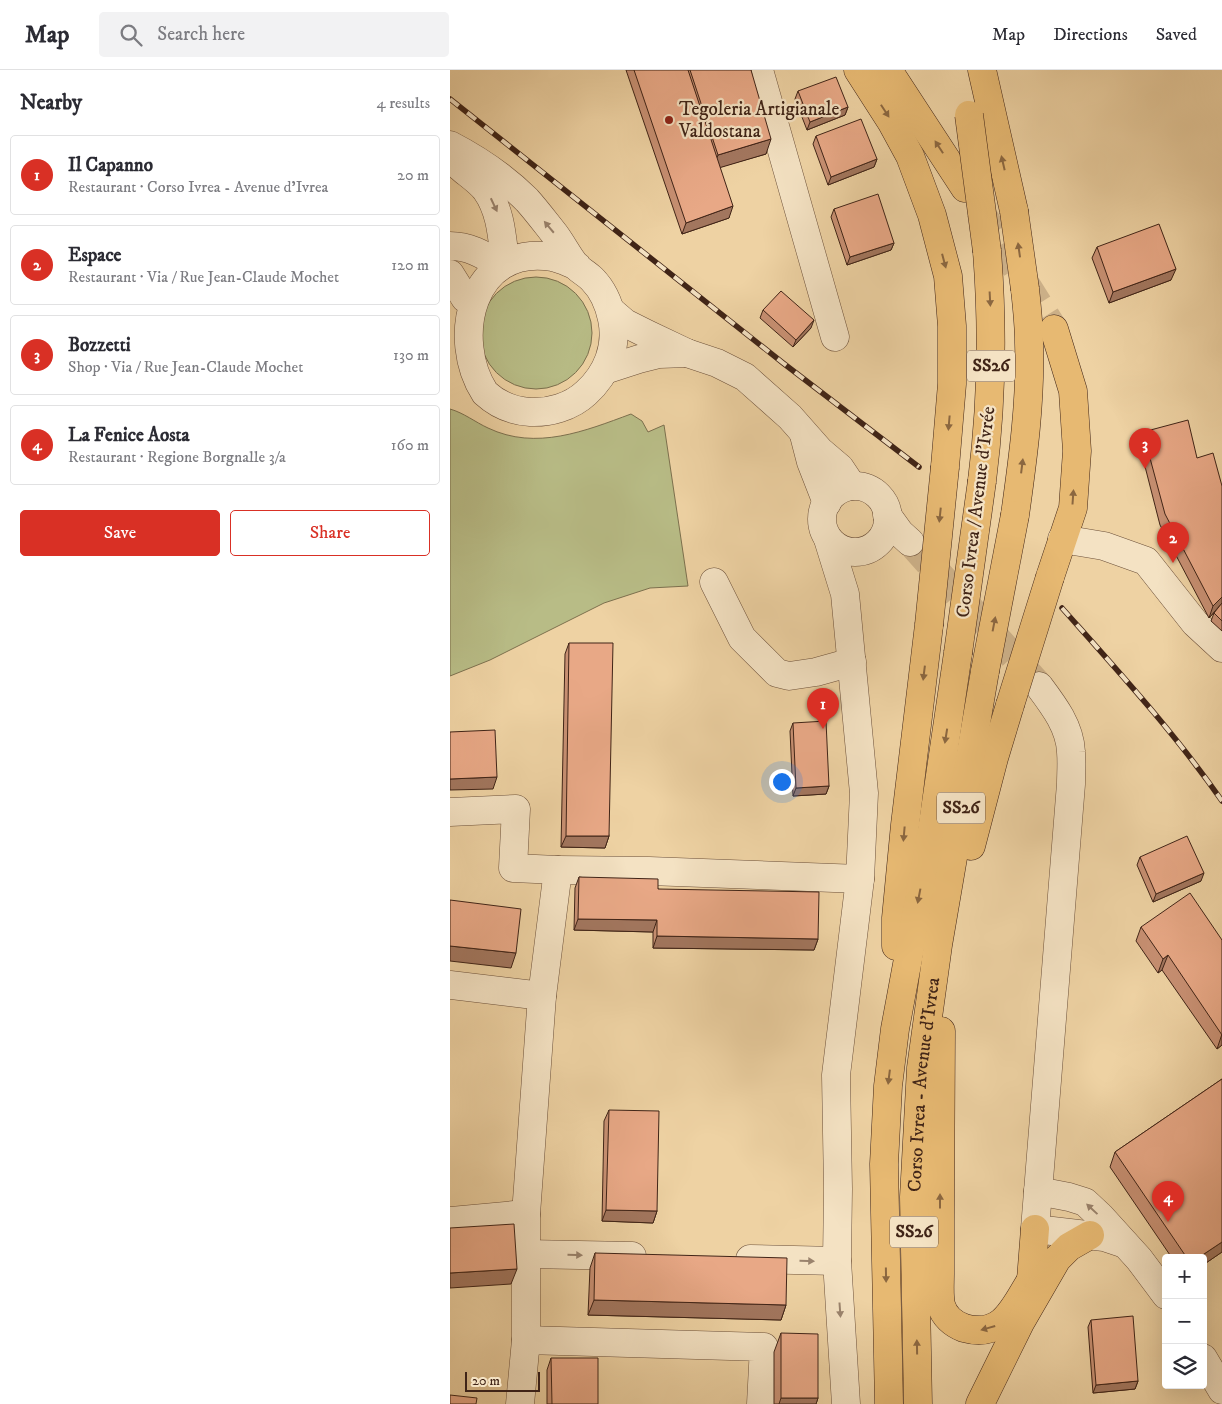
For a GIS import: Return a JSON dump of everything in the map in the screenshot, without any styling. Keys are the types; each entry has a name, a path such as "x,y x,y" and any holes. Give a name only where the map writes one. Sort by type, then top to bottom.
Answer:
{"main road":[{"path":"858,70 892,122 910,156 932,215 948,276 952,326 952,384 946,467 896,918 894,1029 888,1086 884,1164 889,1404"},
{"path":"888,70 965,188"},
{"name":"Corso Ivrea / Avenue d'Ivrée","path":"958,653 982,480 991,381 992,330 986,251 969,115 967,70"},
{"name":"Corso Ivrea / Avenue d'Ivrée","path":"938,946 985,672 1015,515 1028,408 1029,343 1025,289 1014,211 982,70"},
{"path":"1031,1280 1008,1316 991,1329 976,1330 961,1327 951,1321 941,1305 940,989 938,946 964,876 994,758 1073,508 1076,451 1073,391 1054,328"},
{"name":"Corso Ivrea - Avenue d'Ivrea","path":"894,1029 932,830 958,653"},
{"name":"Corso Ivrea - Avenue d'Ivrea","path":"918,1404 914,1197 921,1068 938,946"},
{"path":"1020,1323 1031,1280 1035,1229"},
{"path":"980,1404 1020,1323 1057,1259 1069,1247 1090,1235"}],"street":[{"path":"759,70 835,337"},
{"path":"502,262 499,220 495,207 485,189 451,157 463,152 527,200 577,266 592,278 603,294 611,311 614,326 611,356 596,384 584,396 570,404 554,410 538,412 521,411 506,406 468,387 469,375 461,360 453,332 465,298 474,285 485,273 502,262 529,255 554,257 577,266"},
{"path":"450,246 458,246 502,262"},
{"path":"450,274 465,298"},
{"path":"611,311 625,322 687,353 745,377 790,417 820,451 840,468 852,486"},
{"path":"604,370 659,354 687,353"},
{"path":"803,432 811,462 827,503"},
{"path":"845,594 887,537 886,508 880,498 872,491 863,487 852,486 838,491 830,498 824,508 822,519 845,594 864,793 860,879 836,1075 837,1261 846,1404"},
{"path":"828,539 844,551 887,537"},
{"path":"1062,540 1104,546 1146,561 1195,623 1222,648"},
{"path":"714,582 742,638 777,673 789,676 816,672 852,662"},
{"path":"1039,686 1055,708 1066,728 1071,750 1071,784 1035,1229 1104,1237 1125,1244"},
{"path":"450,812 516,809 513,868 649,870 860,879"},
{"path":"520,1404 526,1340 526,1214 542,996 558,870"},
{"path":"450,985 542,996"},
{"path":"1038,1191 1085,1202 1139,1259 1162,1289"},
{"path":"450,1221 526,1214"},
{"path":"526,1254 652,1257"},
{"path":"730,1259 837,1261"},
{"path":"526,1340 764,1347 761,1404"},
{"path":"1207,1365 1222,1390"}],"green space":[{"path":"536,277 557,281 576,293 588,312 592,333 588,354 576,373 557,385 536,389 515,385 496,373 484,354 480,333 484,312 496,293 515,281"},
{"path":"450,409 488,428 506,435 524,438 560,436 578,432 631,414 642,421 648,432 664,425 688,586 650,588 604,603 490,660 450,676"}],"building":[{"name":"Tegoleria Artigianale Valdostana","path":"634,70 688,70 733,206 686,223"},
{"path":"690,70 751,70 771,139 718,155"},
{"path":"836,77 848,107 810,122 798,91"},
{"path":"861,119 877,159 831,177 816,136"},
{"path":"878,194 894,243 850,257 834,209"},
{"path":"1159,224 1176,269 1113,292 1097,247"},
{"path":"781,291 814,320 796,340 763,310"},
{"path":"1188,420 1197,458 1213,453 1222,486 1222,597 1213,606 1165,514 1143,432"},
{"path":"1222,603 1222,621 1214,613"},
{"path":"569,643 613,643 609,836 566,836"},
{"path":"826,721 829,786 796,788 793,723"},
{"path":"495,730 497,777 450,779 450,732"},
{"path":"1187,836 1204,873 1156,894 1140,857"},
{"path":"579,877 658,879 658,889 819,892 818,939 657,936 657,920 578,919"},
{"path":"1190,893 1222,940 1222,1035 1168,955 1163,959 1141,927"},
{"path":"450,900 521,909 516,953 450,946"},
{"path":"1222,1079 1222,1242 1204,1254 1184,1254 1115,1152"},
{"path":"609,1110 659,1111 657,1211 606,1210"},
{"path":"514,1224 517,1269 450,1273 450,1228"},
{"path":"595,1253 787,1258 786,1305 594,1300"},
{"path":"1133,1316 1138,1381 1096,1385 1091,1320"},
{"path":"781,1333 818,1334 818,1398 781,1398"},
{"path":"551,1358 598,1358 598,1404 552,1404"},
{"path":"450,1395 477,1398 476,1404 450,1404"}],"tunnel":[{"path":"979,209 1054,329"},
{"path":"910,542 1037,683"}],"railway":[{"path":"450,99 783,363 919,467"},
{"path":"1062,608 1165,726 1222,801"}],"place":[{"name":"Tegoleria Artigianale Valdostana","path":"669,120"},
{"name":"Bozzetti","path":"1145,469"},
{"name":"Espace","path":"1173,563"},
{"name":"Il Capanno","path":"823,729"},
{"name":"La Fenice Aosta","path":"1168,1222"}]}
